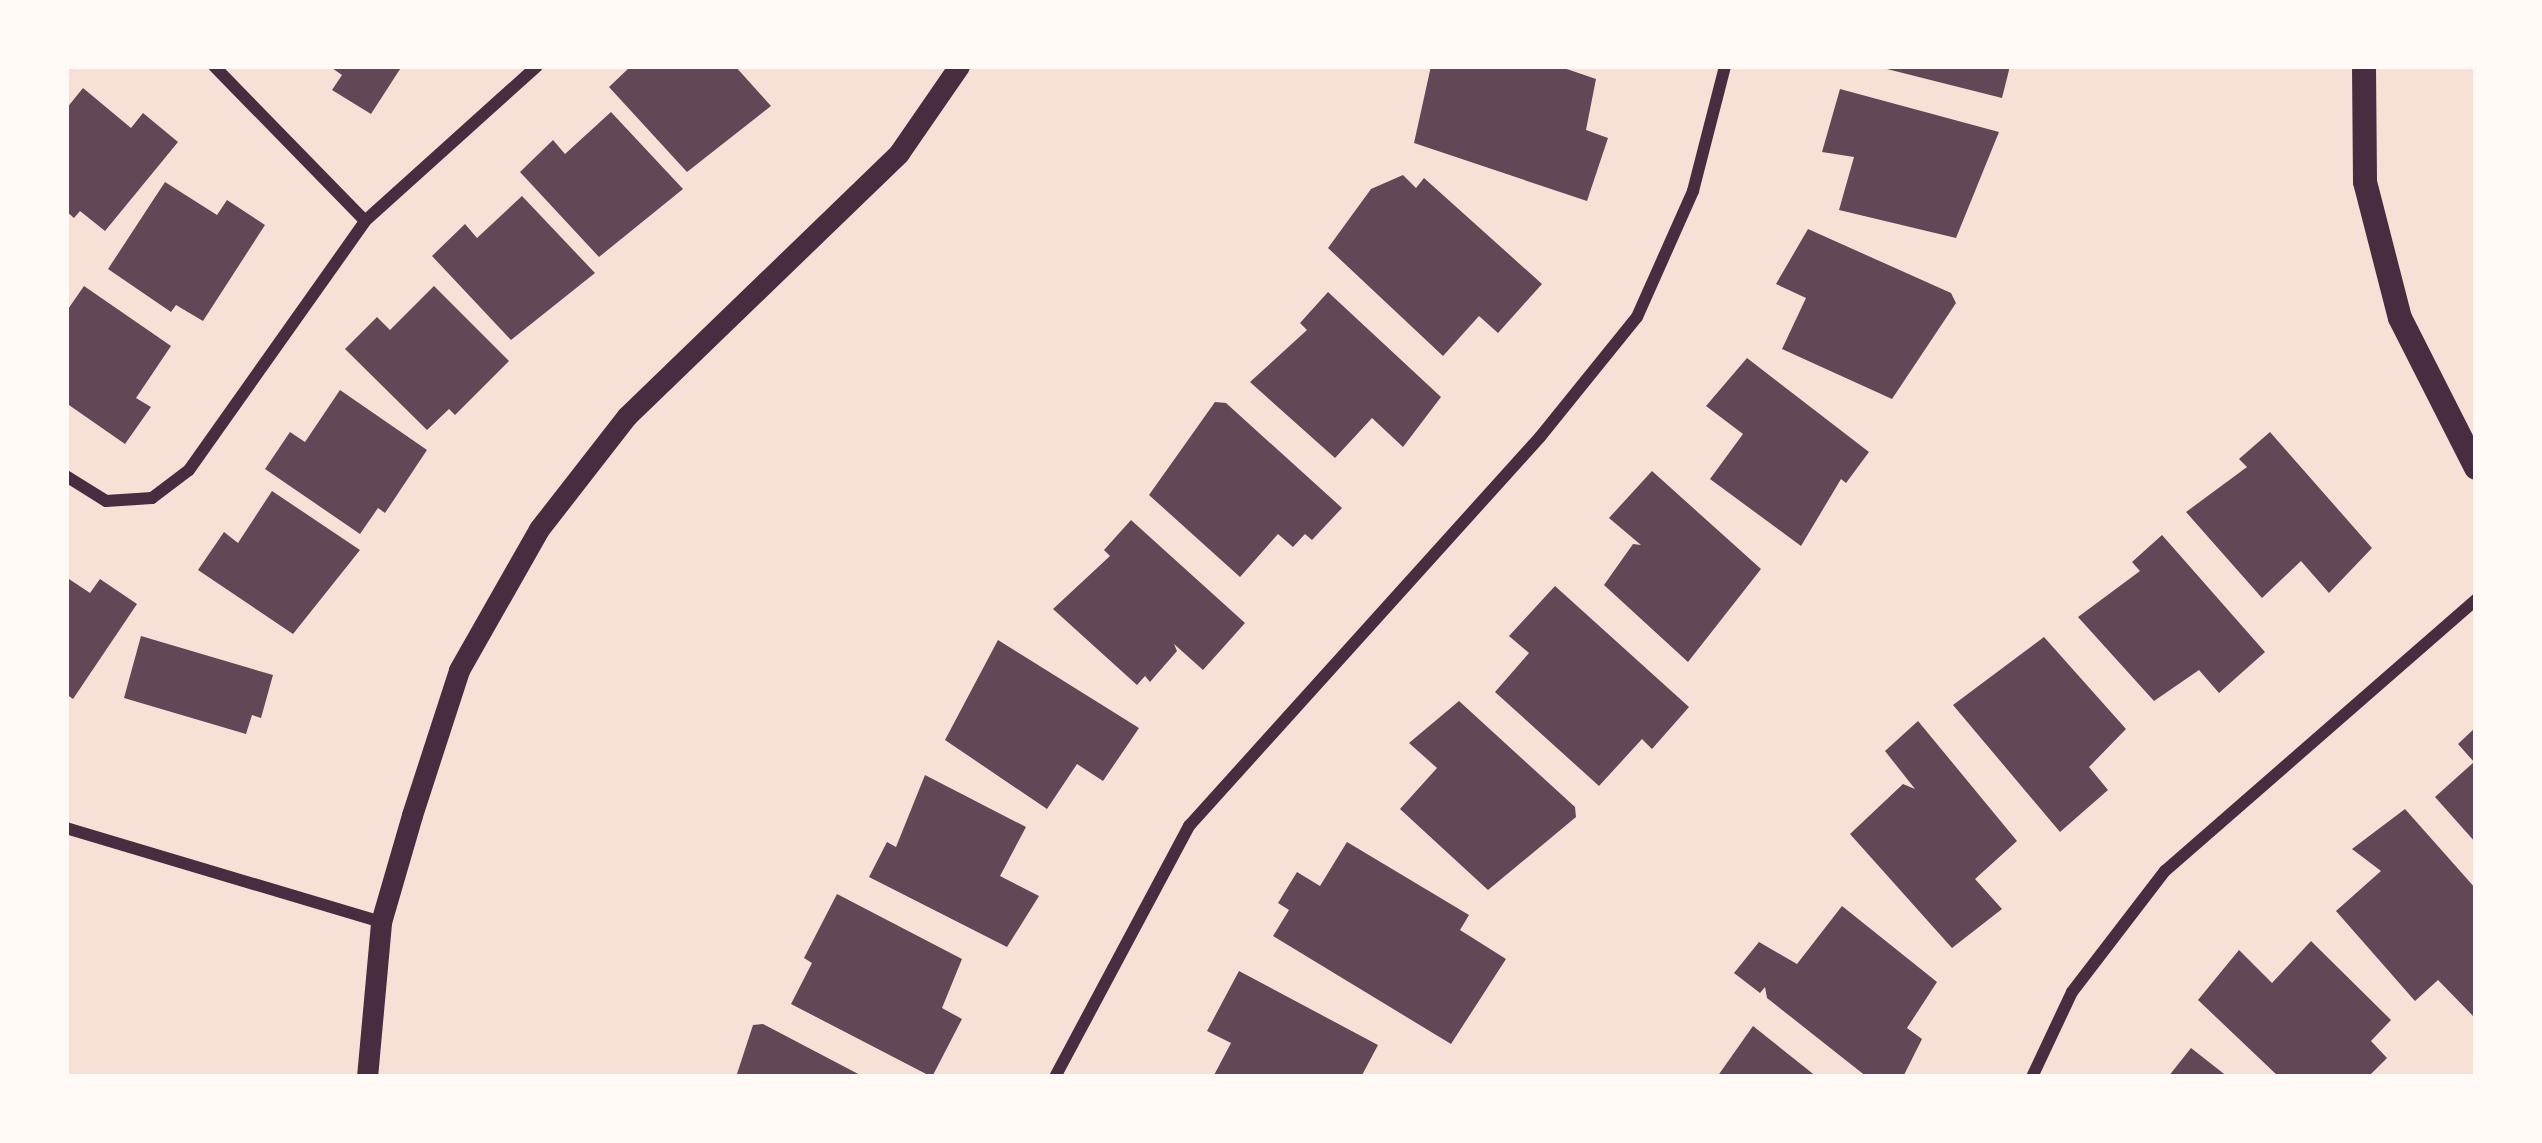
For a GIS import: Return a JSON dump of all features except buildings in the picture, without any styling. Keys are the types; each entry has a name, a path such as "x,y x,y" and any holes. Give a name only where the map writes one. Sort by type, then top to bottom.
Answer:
{"main road":[{"path":"2364,66 2365,182 2400,318 2476,469"}],"street":[{"path":"214,66 365,221"},
{"path":"66,476 106,501 152,498 189,470 365,221 537,66"},
{"path":"367,1077 381,922 459,670 539,529 627,416 899,153 959,66"},
{"path":"1055,1077 1189,826 1540,436 1637,316 1693,191 1725,66"},
{"path":"2032,1077 2072,992 2165,871 2476,600"},
{"path":"66,828 381,922"}]}
